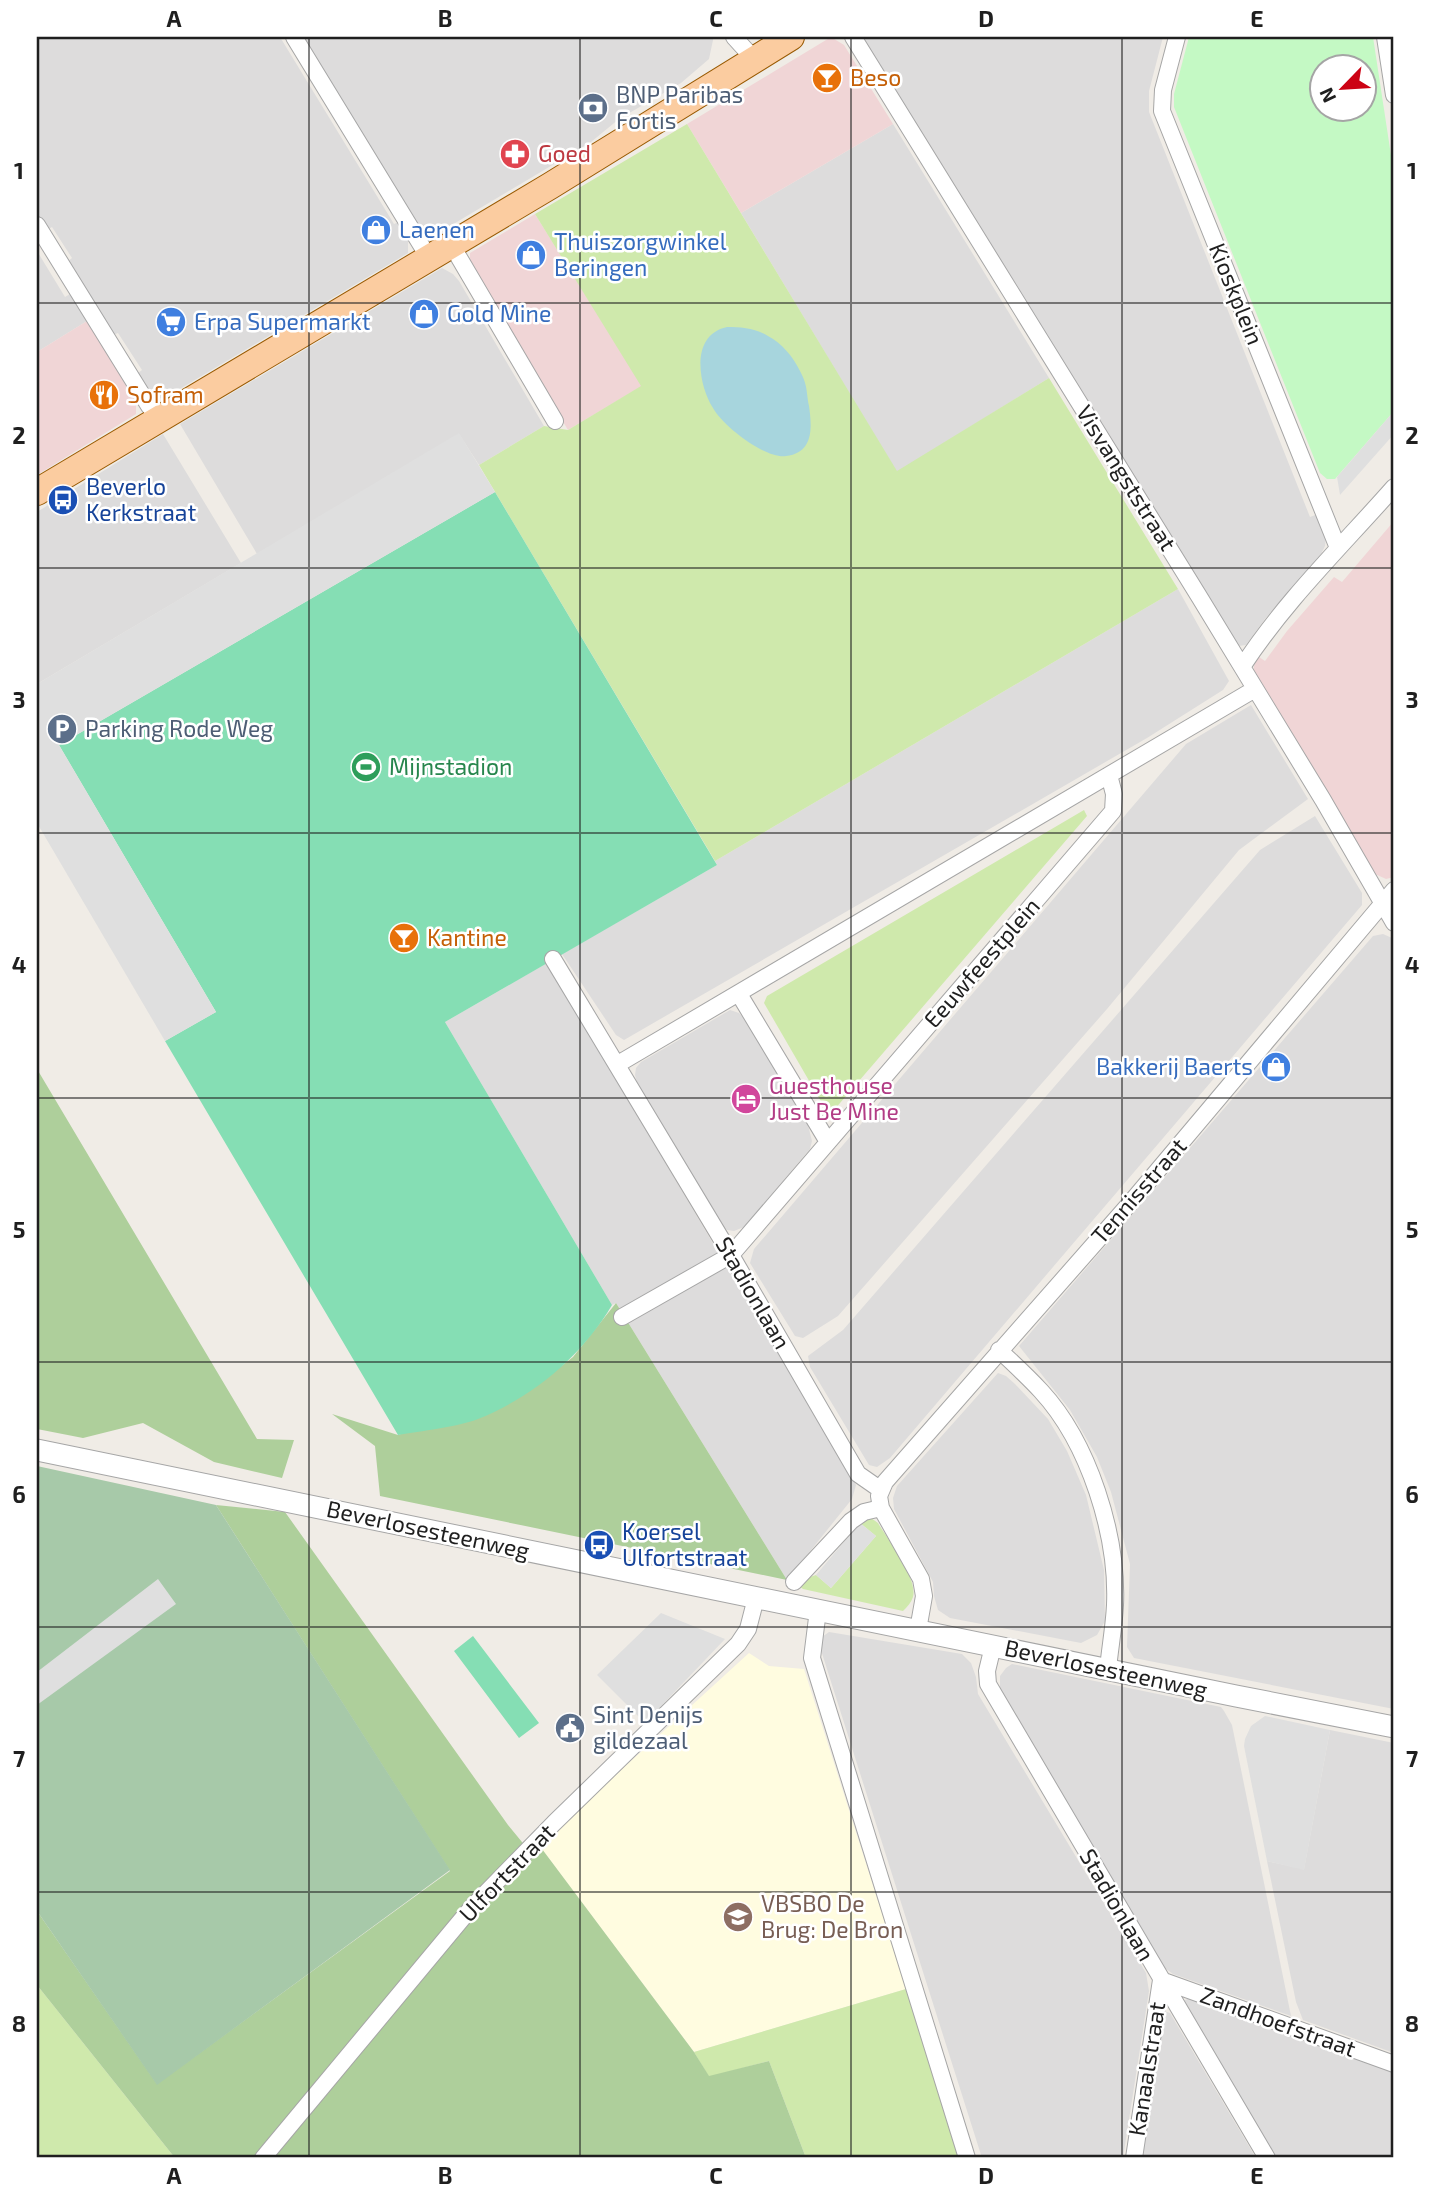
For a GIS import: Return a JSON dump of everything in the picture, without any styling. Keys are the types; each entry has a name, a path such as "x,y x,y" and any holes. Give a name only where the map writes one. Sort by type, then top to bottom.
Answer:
{"main road":[{"path":"37,492 791,37"}],"street":[{"path":"294,37 555,421"},
{"path":"734,37 754,59"},
{"name":"Visvangststraat","path":"853,37 1242,667 1394,923"},
{"name":"Kioskplein","path":"1177,37 1163,90 1162,111 1338,548"},
{"path":"1385,37 1394,95"},
{"path":"37,226 149,407 160,418"},
{"path":"1242,667 1278,616 1394,487"},
{"path":"618,1064 1255,689"},
{"name":"Eeuwfeestplein","path":"622,1317 731,1255 1113,811 1114,794 1109,775"},
{"name":"Tennisstraat","path":"881,1490 999,1350 1132,1201 1394,890"},
{"name":"Stadionlaan","path":"553,959 618,1064 858,1474 881,1490"},
{"path":"739,994 828,1142"},
{"path":"999,1350 1043,1392 1073,1434 1092,1475 1104,1514 1112,1558 1115,1604 1108,1669"},
{"name":"Beverlosesteenweg","path":"37,1450 1394,1727"},
{"path":"881,1490 881,1508 921,1578 924,1596 918,1630"},
{"path":"794,1582 851,1521 863,1512 881,1508"},
{"name":"Ulfortstraat","path":"263,2158 472,1907 738,1644 748,1629 756,1598"},
{"path":"818,1610 812,1658 967,2158"},
{"name":"Stadionlaan","path":"993,1646 987,1671 988,1684 1266,2158"},
{"name":"Zandhoefstraat","path":"1161,1980 1394,2063"},
{"name":"Kanaalstraat","path":"1133,2158 1161,1980"}],"shaded area":[{"path":"37,37 280,37 394,224 399,222 408,238 408,253 163,399 154,396 137,374 142,370 118,333 113,335 67,262 72,258 52,227 47,230 37,213"},
{"path":"299,37 713,37 713,40 709,59 681,83 619,119 591,142 430,238 423,236"},
{"path":"831,37 844,45 893,124 741,213 687,124"},
{"path":"860,37 1163,37 1149,91 1149,112 1310,517 1318,514 1326,538 1320,556 1246,645 1238,646"},
{"path":"893,124 1049,378 897,472 741,213"},
{"path":"535,214 642,386 568,430 471,268 470,253"},
{"path":"37,251 65,297 70,294 87,321 37,352"},
{"path":"442,268 459,281 544,426 479,465 459,434 257,554 180,424"},
{"path":"87,321 136,399 136,414 37,475 37,352"},
{"path":"1394,411 1394,434 1340,495 1337,477"},
{"name":"Parking Rode Weg","path":"459,433 495,492 59,745 216,1012 165,1041 37,823 37,684"},
{"path":"163,434 241,563 37,684 37,512"},
{"path":"1394,521 1394,877 1386,879 1375,874 1253,672 1255,661 1259,657 1265,661 1334,577 1342,582"},
{"path":"1178,589 1229,681 1223,690 1147,738 624,1040 616,1035 562,954 717,865 715,861"},
{"path":"1251,705 1308,799 1239,850 1107,1009 838,1316 803,1338 795,1336 750,1263 754,1249 1186,744"},
{"path":"1315,816 1362,893 1362,905 890,1458 877,1467 869,1465 810,1367 808,1356 843,1330 1260,850"},
{"path":"1383,934 1394,942 1394,1709 1134,1658 1127,1647 1130,1564 1111,1492 1097,1457 1070,1410 1019,1346 1373,936"},
{"path":"547,963 856,1485 852,1499 787,1580 616,1303 612,1305 445,1022"},
{"path":"730,1010 744,1018 808,1125 812,1141 810,1149 744,1227 734,1231 722,1226 637,1083 635,1075 641,1062"},
{"path":"998,1373 1015,1384 1048,1419 1067,1451 1086,1495 1104,1570 1105,1621 1097,1635 1081,1643 950,1618 938,1610 933,1582 894,1509 893,1498 897,1486"},
{"path":"860,1523 876,1536 831,1588 816,1575"},
{"path":"158,1579 176,1604 37,1705 37,1672"},
{"path":"661,1613 725,1639 645,1723 597,1675"},
{"path":"829,1632 962,1654 971,1663 978,1694 1146,1973 1149,1991 1123,2158 982,2158 820,1647 822,1637"},
{"name":"VBSBO De Brug: De Bron","path":"749,1653 769,1666 804,1669 906,1989 694,2052 539,1845"},
{"path":"1012,1664 1221,1707 1232,1725 1291,2016 1173,1974 1162,1966 1000,1692 1000,1676"},
{"path":"1265,1716 1330,1730 1304,1870 1267,1861 1244,1746 1251,1726"},
{"path":"1330,1730 1394,1743 1394,2053 1303,2020 1296,2002 1267,1861 1304,1869"},
{"path":"1190,1998 1394,2072 1394,2158 1276,2158 1184,2003"},
{"path":"1164,2011 1170,2013 1256,2158 1142,2158"}],"green space":[{"path":"1189,37 1373,37 1375,52 1308,52 1308,122 1378,122 1378,70 1394,175 1394,411 1335,479 1327,479 1320,473 1174,107 1174,94"},
{"path":"687,124 897,471 1049,378 1178,589 715,861 479,465 544,426 568,430 641,386 535,214"},
{"path":"495,492 717,865 445,1022 612,1305 600,1324 571,1358 537,1387 518,1399 470,1422 398,1435 165,1041 216,1012 59,745"},
{"path":"1084,810 1087,816 834,1110 826,1110 764,1003 767,996"},
{"path":"37,1069 257,1439 294,1440 282,1478 214,1462 143,1423 83,1438 37,1429"},
{"path":"616,1303 787,1580 380,1496 375,1446 332,1414 398,1435 541,1382 573,1357"},
{"path":"37,1466 216,1505 450,1870 157,2085 37,1911"},
{"path":"216,1505 285,1512 508,1825 531,1853 539,1845 694,2052 709,2076 769,2061 806,2158 175,2158 37,1985 37,1911 157,2084 450,1871"},
{"path":"871,1518 878,1523 895,1549 911,1580 913,1597 903,1611 799,1586 801,1580 816,1575 831,1588 876,1536 860,1523"},
{"path":"473,1636 539,1723 519,1738 454,1651"},
{"path":"37,1985 175,2158 37,2158"},
{"path":"906,1989 962,2158 806,2158 769,2061 709,2077 694,2052"}],"water":[{"path":"727,327 748,328 768,336 782,346 797,366 806,385 811,422 809,438 802,450 795,454 777,456 756,447 726,424 713,408 701,374 702,350 715,332"}],"place":[{"name":"Beso","path":"827,78"},
{"name":"BNP Paribas Fortis","path":"593,108"},
{"name":"Goed","path":"515,154"},
{"name":"Laenen","path":"376,230"},
{"name":"Thuiszorgwinkel Beringen","path":"531,255"},
{"name":"Gold Mine","path":"424,314"},
{"name":"Erpa Supermarkt","path":"171,322"},
{"name":"Sofram","path":"104,395"},
{"name":"Beverlo Kerkstraat","path":"63,500"},
{"name":"Parking Rode Weg","path":"62,729"},
{"name":"Mijnstadion","path":"366,767"},
{"name":"Kantine","path":"404,938"},
{"name":"Bakkerij Baerts","path":"1276,1067"},
{"name":"Guesthouse Just Be Mine","path":"746,1099"},
{"name":"Koersel Ulfortstraat","path":"599,1545"},
{"name":"Sint Denijs gildezaal","path":"570,1728"},
{"name":"VBSBO De Brug: De Bron","path":"738,1917"}]}
